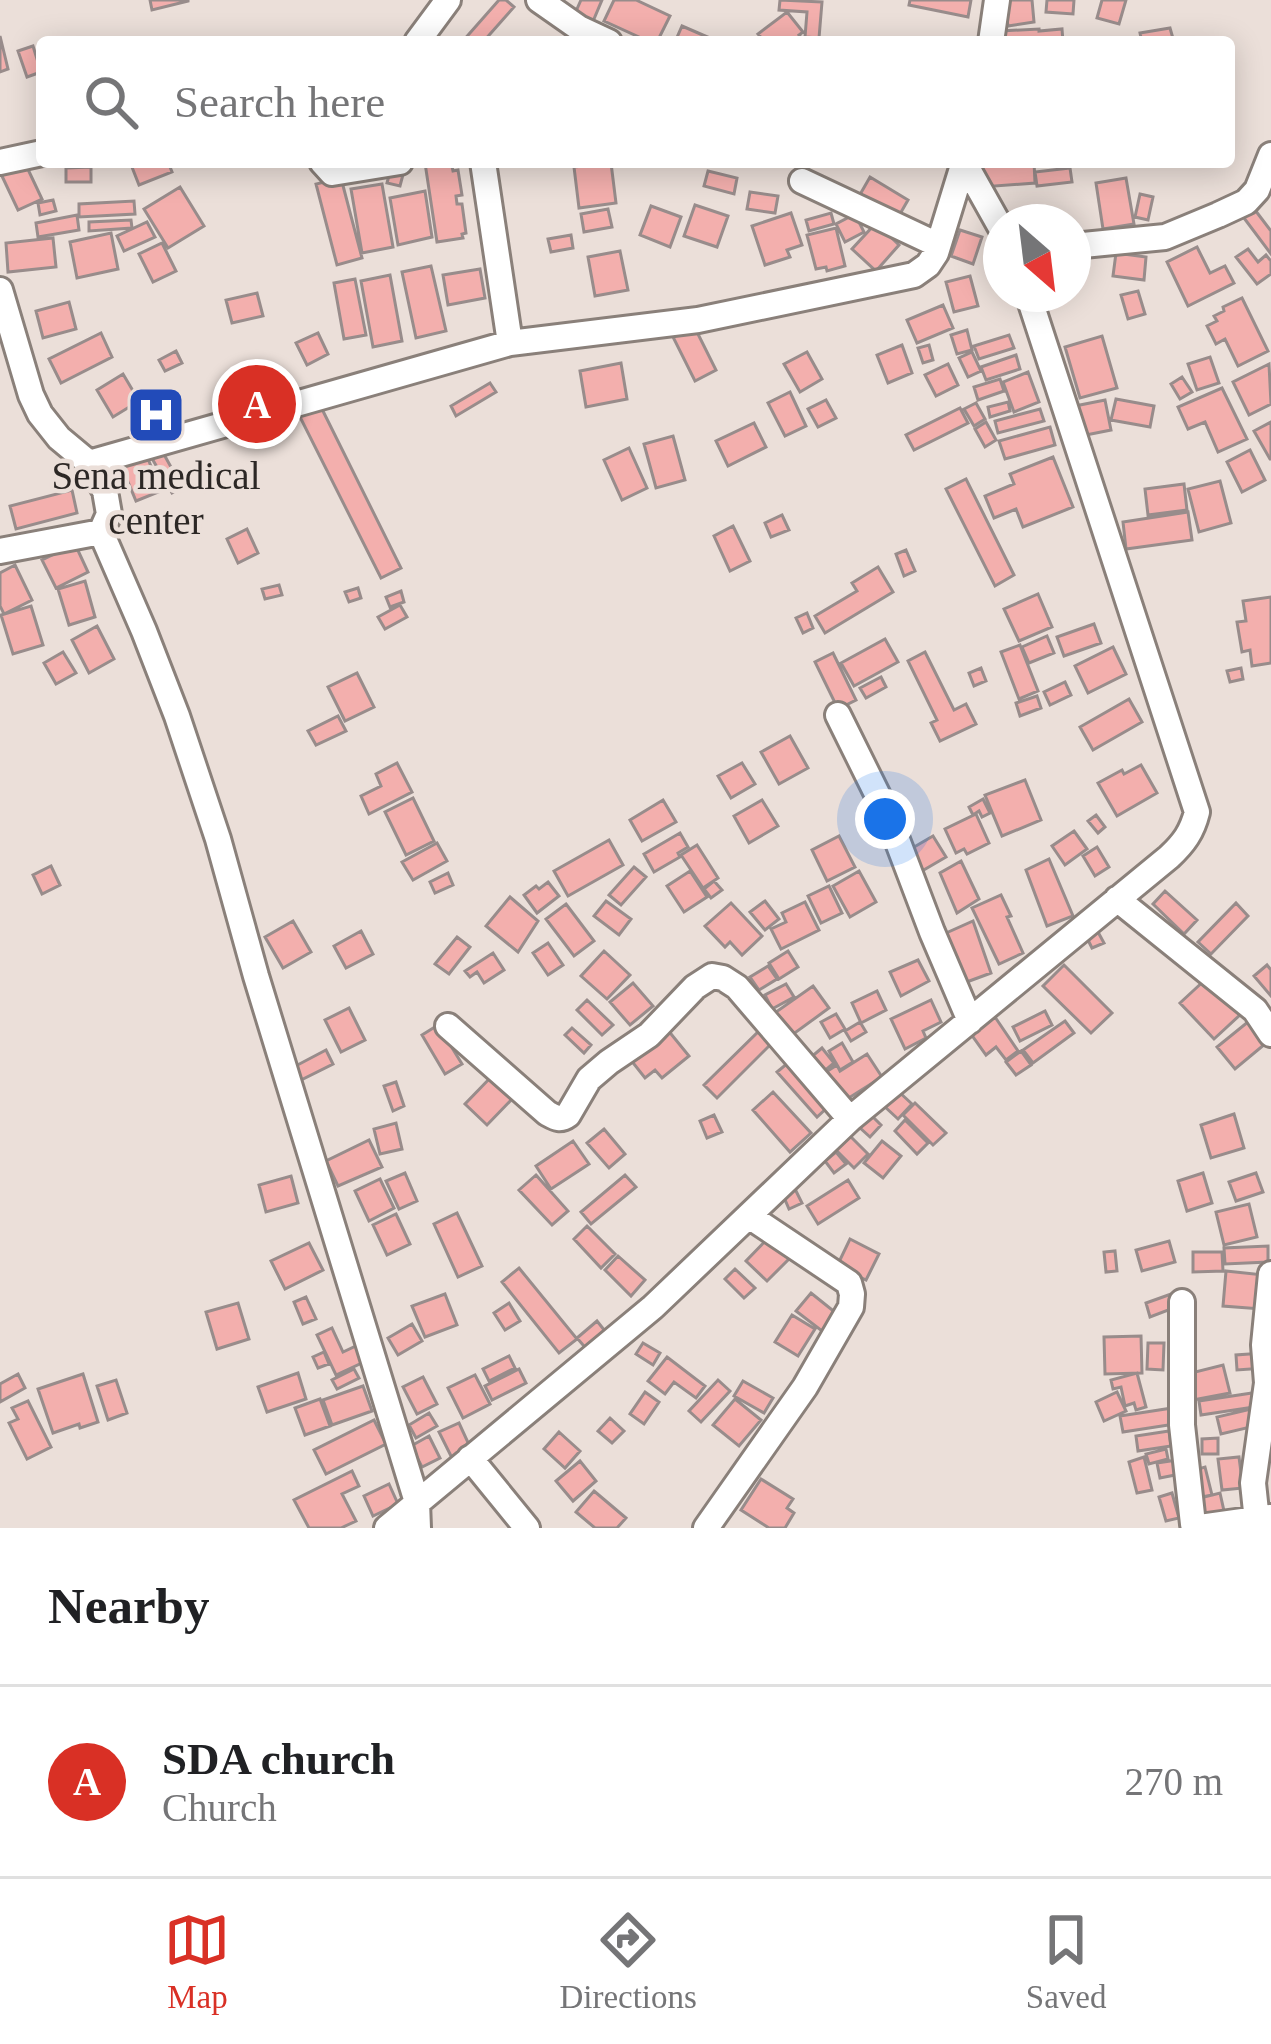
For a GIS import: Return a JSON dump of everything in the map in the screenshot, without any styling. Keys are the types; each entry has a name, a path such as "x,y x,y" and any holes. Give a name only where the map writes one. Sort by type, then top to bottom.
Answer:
{"street":[{"path":"421,36 448,0"},
{"path":"539,0 597,36"},
{"path":"992,36 997,0"},
{"path":"0,163 36,155"},
{"path":"1091,244 1165,236 1246,202 1257,190 1271,155"},
{"path":"328,168 332,172 359,168"},
{"path":"484,168 510,343"},
{"path":"89,463 510,343 698,320 914,275 928,265 938,245 962,168"},
{"path":"967,168 988,204"},
{"path":"802,181 938,245"},
{"path":"0,290 40,414 89,463 105,491 109,514 101,532 160,674 218,839 418,1515"},
{"path":"387,1528 418,1515 470,1459 653,1307 850,1119 1184,842 1197,812 1034,312"},
{"path":"0,551 101,532"},
{"path":"838,715 888,816 970,1021"},
{"path":"1118,899 1238,995 1271,1034"},
{"path":"448,1026 558,1120 568,1115 589,1078 650,1035 695,987 712,976 723,978 737,987 850,1119"},
{"path":"706,1528 806,1387 851,1307 848,1283 749,1216"},
{"path":"1182,1302 1182,1425 1193,1524 1260,1522 1253,1484 1267,1383 1264,1345 1271,1274"},
{"path":"470,1459 527,1528"}],"building":[{"path":"150,0 188,0 188,1 152,10"},
{"path":"499,0 514,7 488,36 467,36"},
{"path":"581,0 602,0 591,26 573,18"},
{"path":"614,0 636,0 670,16 660,36 637,36 604,21"},
{"path":"780,0 822,2 819,36 805,36 807,12 779,10"},
{"path":"910,0 971,0 968,17 909,5"},
{"path":"1004,0 1032,0 1034,22 1008,26"},
{"path":"1047,0 1074,0 1073,14 1046,12"},
{"path":"1102,0 1126,0 1119,24 1097,18"},
{"path":"787,12 803,32 800,36 758,34"},
{"path":"682,26 705,36 678,36"},
{"path":"1170,28 1172,36 1141,36"},
{"path":"1062,29 1063,36 1000,36 1000,31"},
{"path":"0,36 8,69 0,72"},
{"path":"33,46 36,74 27,77 18,51"},
{"path":"25,163 42,199 18,210 1,174"},
{"path":"66,168 91,168 91,182 66,182"},
{"path":"132,168 170,168 172,172 139,185"},
{"path":"391,168 405,168 400,186 387,183"},
{"path":"426,168 452,168 458,170 462,195 456,196 457,204 462,204 466,233 463,238 437,242"},
{"path":"574,168 612,168 616,203 579,208"},
{"path":"980,168 1034,168 1035,183 982,187"},
{"path":"1070,168 1072,182 1037,186 1035,172"},
{"path":"708,171 737,178 734,194 704,186"},
{"path":"870,177 908,200 896,221 858,198"},
{"path":"341,178 362,258 337,265 316,184"},
{"path":"1126,178 1134,224 1103,229 1096,183"},
{"path":"382,184 393,247 362,253 351,189"},
{"path":"180,187 204,226 168,248 144,209"},
{"path":"425,191 432,237 398,245 390,198"},
{"path":"750,192 778,196 775,213 747,209"},
{"path":"1140,194 1153,197 1148,220 1135,217"},
{"path":"53,200 56,211 40,215 38,203"},
{"path":"134,201 135,214 79,217 79,204"},
{"path":"695,205 728,216 717,247 684,236"},
{"path":"651,206 681,217 670,247 640,235"},
{"path":"1252,206 1271,231 1271,254 1241,214"},
{"path":"608,209 612,227 584,232 581,214"},
{"path":"791,213 802,245 787,250 790,257 765,265 752,226"},
{"path":"831,213 834,224 809,231 806,220"},
{"path":"855,214 864,232 845,242 836,224"},
{"path":"77,215 79,230 38,237 36,223"},
{"path":"131,220 132,228 89,231 89,222"},
{"path":"147,222 155,237 124,251 117,236"},
{"path":"876,223 899,245 876,271 852,249"},
{"path":"836,228 845,266 816,269 807,235"},
{"path":"960,230 982,237 973,264 951,256"},
{"path":"111,233 118,269 77,278 70,242"},
{"path":"571,235 573,248 551,252 548,239"},
{"path":"53,238 56,267 8,272 6,243"},
{"path":"162,243 176,271 153,282 139,254"},
{"path":"1197,247 1210,273 1225,266 1234,283 1188,306 1167,262"},
{"path":"1248,249 1258,262 1266,255 1271,261 1271,274 1257,284 1236,257"},
{"path":"620,251 628,290 595,296 588,257"},
{"path":"1116,253 1146,257 1144,280 1113,276"},
{"path":"431,266 446,331 416,338 402,272"},
{"path":"480,269 485,298 448,305 443,275"},
{"path":"390,275 402,341 373,347 361,281"},
{"path":"970,276 978,306 954,312 946,282"},
{"path":"355,279 366,335 344,339 334,283"},
{"path":"1138,291 1145,314 1128,319 1121,295"},
{"path":"257,293 263,316 232,323 226,300"},
{"path":"1242,298 1268,351 1238,366 1225,339 1216,344 1207,326 1217,321 1214,316 1223,307"},
{"path":"69,302 76,329 43,338 36,311"},
{"path":"943,305 953,328 917,343 907,320"},
{"path":"694,326 716,370 695,381 673,337"},
{"path":"967,330 972,350 957,354 951,335"},
{"path":"101,333 112,357 61,383 49,359"},
{"path":"318,333 328,354 307,365 296,343"},
{"path":"1009,335 1014,348 979,359 974,346"},
{"path":"1102,336 1117,388 1080,398 1065,347"},
{"path":"902,345 912,373 888,383 877,355"},
{"path":"929,345 933,360 923,363 918,348"},
{"path":"176,351 182,363 165,371 159,360"},
{"path":"807,352 822,379 800,392 784,364"},
{"path":"972,352 981,371 968,377 959,358"},
{"path":"1016,355 1020,369 986,380 981,367"},
{"path":"1210,357 1219,383 1197,390 1188,364"},
{"path":"621,363 627,399 586,407 580,371"},
{"path":"948,364 958,385 936,396 925,375"},
{"path":"1269,364 1271,404 1249,415 1233,382"},
{"path":"1028,372 1039,402 1014,412 1003,382"},
{"path":"123,374 139,401 113,417 97,390"},
{"path":"1182,377 1192,392 1180,399 1171,384"},
{"path":"1000,379 1004,391 978,400 974,387"},
{"path":"490,383 496,392 456,416 451,406"},
{"path":"1222,388 1247,439 1218,452 1205,422 1188,429 1178,407"},
{"path":"790,392 806,426 785,436 768,403"},
{"path":"1116,399 1154,406 1150,427 1111,420"},
{"path":"826,400 836,418 818,427 808,409"},
{"path":"1105,400 1111,430 1081,436 1075,406"},
{"path":"318,401 401,568 381,578 297,411"},
{"path":"1008,402 1010,411 990,417 988,407"},
{"path":"976,403 985,419 974,426 964,409"},
{"path":"960,408 968,423 914,450 906,435"},
{"path":"1040,409 1044,421 998,433 995,421"},
{"path":"986,422 996,440 985,447 975,429"},
{"path":"1271,422 1271,459 1270,459 1254,431"},
{"path":"754,423 766,447 728,466 716,441"},
{"path":"1050,427 1055,445 1005,459 999,441"},
{"path":"673,436 685,480 656,488 644,444"},
{"path":"629,448 647,488 622,500 604,460"},
{"path":"161,449 182,487 172,493 150,455"},
{"path":"1250,450 1265,480 1242,492 1227,462"},
{"path":"146,454 161,491 136,501 121,465"},
{"path":"1053,457 1073,507 1023,527 1016,509 994,518 985,496 1014,484 1010,474"},
{"path":"966,479 1014,575 995,586 946,489"},
{"path":"1220,481 1231,523 1199,532 1188,489"},
{"path":"1184,484 1187,510 1148,515 1145,489"},
{"path":"72,490 77,513 16,529 10,506"},
{"path":"1188,512 1192,540 1126,549 1123,522"},
{"path":"782,515 789,530 771,537 765,523"},
{"path":"733,526 750,561 730,571 714,536"},
{"path":"247,529 258,553 238,563 227,539"},
{"path":"75,544 88,572 56,588 42,560"},
{"path":"906,550 915,571 904,576 896,554"},
{"path":"15,565 32,600 4,614 0,573"},
{"path":"878,567 893,592 825,633 815,616 857,591 852,583"},
{"path":"85,581 95,617 69,625 58,589"},
{"path":"279,585 282,595 265,599 262,589"},
{"path":"358,588 361,598 349,602 345,592"},
{"path":"401,591 404,602 390,607 386,597"},
{"path":"1038,594 1052,627 1019,641 1004,609"},
{"path":"1271,597 1271,663 1252,666 1250,650 1242,652 1237,622 1246,621 1243,601"},
{"path":"400,605 407,617 385,629 378,617"},
{"path":"31,606 43,645 13,654 1,615"},
{"path":"807,613 813,628 803,633 796,618"},
{"path":"1094,624 1101,643 1064,656 1057,637"},
{"path":"97,626 114,659 89,673 72,640"},
{"path":"1047,636 1054,653 1029,663 1022,647"},
{"path":"885,639 898,662 854,686 841,663"},
{"path":"1020,645 1038,691 1019,699 1001,652"},
{"path":"1113,647 1126,674 1088,693 1075,666"},
{"path":"63,652 76,673 56,684 44,663"},
{"path":"925,652 954,710 966,704 976,724 940,741 931,723 937,720 908,661"},
{"path":"833,653 856,700 838,709 815,662"},
{"path":"981,668 986,681 974,686 969,673"},
{"path":"1241,668 1243,679 1230,682 1227,671"},
{"path":"357,673 374,707 345,721 328,687"},
{"path":"881,677 886,687 866,698 860,688"},
{"path":"1065,682 1071,695 1050,705 1044,692"},
{"path":"1037,696 1041,708 1020,716 1016,703"},
{"path":"1129,699 1142,722 1093,750 1080,727"},
{"path":"338,716 346,731 316,745 308,731"},
{"path":"790,736 808,768 779,784 761,752"},
{"path":"397,763 412,792 369,814 361,796 381,786 376,774"},
{"path":"742,763 755,784 731,798 718,776"},
{"path":"1141,765 1157,793 1117,816 1098,783"},
{"path":"1025,780 1041,820 1002,836 985,795"},
{"path":"413,798 434,841 406,855 385,812"},
{"path":"983,799 990,813 973,815 969,807"},
{"path":"663,800 676,822 642,841 630,820"},
{"path":"762,800 778,826 749,843 734,816"},
{"path":"976,814 989,843 967,854 964,849 956,853 945,829"},
{"path":"1096,815 1105,827 1098,833 1088,821"},
{"path":"1074,831 1087,849 1065,865 1052,846"},
{"path":"680,833 688,847 654,872 644,854"},
{"path":"839,836 855,867 827,881 812,850"},
{"path":"933,836 946,857 922,871 909,850"},
{"path":"609,840 623,865 568,896 554,871"},
{"path":"437,843 447,861 413,880 402,862"},
{"path":"697,845 718,878 703,888 681,855"},
{"path":"1097,847 1109,867 1095,876 1083,856"},
{"path":"1049,859 1073,916 1047,926 1026,870"},
{"path":"961,861 979,899 957,913 940,873"},
{"path":"51,866 60,885 42,894 33,875"},
{"path":"634,867 646,877 621,905 609,895"},
{"path":"690,871 707,897 684,912 667,886"},
{"path":"859,871 876,902 850,917 833,886"},
{"path":"448,873 453,885 435,893 430,882"},
{"path":"714,881 722,890 711,898 704,889"},
{"path":"548,882 559,896 537,913 524,895"},
{"path":"829,886 842,913 821,923 808,896"},
{"path":"1165,891 1197,920 1184,934 1153,904"},
{"path":"1001,895 1023,953 999,964 972,908"},
{"path":"510,897 538,921 518,952 486,926"},
{"path":"606,901 631,919 619,935 594,916"},
{"path":"765,901 779,919 765,930 750,912"},
{"path":"805,902 819,930 781,949 771,929 786,922 782,913"},
{"path":"731,903 762,936 742,955 730,942 725,947 705,926"},
{"path":"1236,903 1248,916 1211,954 1198,942"},
{"path":"566,904 594,941 574,956 546,919"},
{"path":"293,921 311,952 283,968 265,937"},
{"path":"973,921 991,973 964,983 944,934"},
{"path":"361,931 373,954 346,968 334,946"},
{"path":"1098,932 1104,943 1092,948 1087,938"},
{"path":"457,937 470,947 449,974 435,964"},
{"path":"548,943 563,965 548,975 533,953"},
{"path":"604,951 630,975 607,999 581,976"},
{"path":"788,951 798,967 779,979 769,963"},
{"path":"493,953 504,970 484,983 477,972 470,977 465,971"},
{"path":"918,960 929,981 901,996 890,972"},
{"path":"1064,965 1112,1013 1091,1033 1043,986"},
{"path":"1267,965 1271,970 1271,996 1254,976"},
{"path":"768,966 777,979 759,990 750,977"},
{"path":"1207,978 1241,1014 1214,1039 1180,1003"},
{"path":"633,983 653,1006 630,1025 610,1002"},
{"path":"786,984 794,997 772,1009 765,995"},
{"path":"813,986 829,1008 792,1035 776,1012"},
{"path":"877,991 886,1010 861,1023 852,1003"},
{"path":"587,1000 613,1025 602,1035 577,1010"},
{"path":"931,1000 941,1022 923,1031 926,1038 905,1049 891,1019"},
{"path":"349,1008 365,1040 341,1052 325,1020"},
{"path":"1045,1011 1052,1025 1020,1041 1013,1027"},
{"path":"836,1014 845,1029 830,1038 821,1022"},
{"path":"995,1017 1018,1051 1006,1060 996,1047 986,1055 971,1034"},
{"path":"1254,1017 1271,1039 1235,1069 1217,1047"},
{"path":"1065,1021 1074,1033 1033,1063 1023,1050"},
{"path":"860,1022 866,1032 851,1041 845,1031"},
{"path":"438,1025 462,1064 445,1074 422,1035"},
{"path":"572,1028 591,1045 584,1053 565,1035"},
{"path":"667,1029 689,1056 662,1078 655,1070 645,1078 630,1059"},
{"path":"759,1031 771,1044 717,1098 704,1085"},
{"path":"842,1043 853,1062 840,1070 829,1051"},
{"path":"822,1048 834,1063 822,1073 810,1058"},
{"path":"326,1050 333,1064 295,1083 288,1070"},
{"path":"1021,1051 1031,1065 1016,1075 1006,1062"},
{"path":"867,1054 882,1077 844,1101 826,1072 837,1065 840,1071"},
{"path":"789,1062 829,1106 817,1117 777,1072"},
{"path":"492,1076 514,1097 487,1125 465,1104"},
{"path":"396,1082 404,1106 393,1111 384,1086"},
{"path":"898,1091 912,1104 898,1119 884,1106"},
{"path":"773,1092 811,1133 790,1152 753,1110"},
{"path":"915,1103 946,1133 933,1145 903,1115"},
{"path":"1234,1114 1244,1148 1211,1158 1201,1125"},
{"path":"714,1115 722,1132 707,1138 700,1121"},
{"path":"871,1115 881,1125 870,1137 859,1127"},
{"path":"905,1120 928,1143 917,1154 895,1131"},
{"path":"396,1123 402,1149 380,1154 374,1129"},
{"path":"604,1129 625,1154 609,1168 587,1143"},
{"path":"850,1136 868,1154 854,1168 836,1150"},
{"path":"369,1140 382,1167 338,1186 326,1161"},
{"path":"573,1141 589,1164 551,1189 536,1166"},
{"path":"882,1141 901,1156 883,1178 864,1163"},
{"path":"836,1152 846,1164 834,1173 825,1161"},
{"path":"405,1173 417,1201 399,1209 386,1181"},
{"path":"1203,1173 1212,1203 1187,1211 1178,1181"},
{"path":"1256,1173 1263,1192 1236,1201 1229,1182"},
{"path":"536,1175 568,1211 552,1225 519,1190"},
{"path":"625,1175 636,1187 591,1224 581,1212"},
{"path":"291,1176 298,1203 266,1212 259,1185"},
{"path":"380,1179 394,1208 369,1221 355,1191"},
{"path":"848,1180 859,1198 818,1224 807,1206"},
{"path":"795,1189 802,1203 789,1209 783,1195"},
{"path":"1249,1204 1257,1237 1224,1245 1216,1212"},
{"path":"457,1213 482,1266 458,1277 434,1224"},
{"path":"396,1214 410,1244 387,1255 373,1225"},
{"path":"587,1226 615,1254 601,1268 574,1239"},
{"path":"773,1233 794,1254 767,1281 746,1261"},
{"path":"850,1239 879,1254 866,1280 837,1266"},
{"path":"1169,1241 1175,1262 1142,1271 1136,1250"},
{"path":"309,1243 323,1270 285,1289 271,1261"},
{"path":"1268,1246 1268,1262 1225,1264 1224,1248"},
{"path":"1115,1251 1117,1271 1106,1272 1104,1252"},
{"path":"1193,1252 1222,1252 1223,1271 1193,1272"},
{"path":"618,1256 645,1280 631,1296 605,1270"},
{"path":"519,1268 577,1339 559,1353 502,1282"},
{"path":"735,1269 755,1288 744,1298 725,1279"},
{"path":"1226,1271 1264,1275 1261,1309 1223,1306"},
{"path":"811,1293 836,1313 822,1331 796,1311"},
{"path":"1174,1293 1179,1306 1150,1317 1146,1303"},
{"path":"445,1294 457,1325 425,1337 412,1306"},
{"path":"306,1297 316,1319 303,1324 294,1302"},
{"path":"238,1303 249,1339 217,1349 206,1312"},
{"path":"509,1303 520,1321 505,1330 494,1313"},
{"path":"792,1315 815,1329 798,1356 775,1342"},
{"path":"597,1321 609,1336 589,1352 577,1338"},
{"path":"412,1324 422,1341 398,1355 388,1338"},
{"path":"332,1328 343,1352 358,1345 366,1361 336,1375 317,1335"},
{"path":"1141,1336 1142,1373 1105,1374 1104,1337"},
{"path":"643,1343 660,1353 653,1365 636,1354"},
{"path":"1148,1343 1164,1343 1163,1370 1147,1369"},
{"path":"324,1352 329,1364 318,1368 313,1357"},
{"path":"1263,1353 1264,1368 1237,1370 1236,1355"},
{"path":"509,1356 515,1368 489,1381 483,1369"},
{"path":"667,1357 705,1386 696,1398 674,1382 665,1394 648,1381"},
{"path":"1223,1365 1230,1393 1193,1400 1187,1374"},
{"path":"354,1369 359,1378 337,1389 332,1380"},
{"path":"519,1369 526,1383 492,1400 485,1386"},
{"path":"298,1373 306,1399 267,1412 258,1387"},
{"path":"1137,1373 1146,1407 1136,1410 1134,1403 1125,1406 1121,1387 1113,1389 1111,1380"},
{"path":"18,1374 25,1388 0,1402 0,1384"},
{"path":"83,1374 98,1422 53,1433 38,1389"},
{"path":"475,1375 490,1404 463,1418 448,1388"},
{"path":"423,1377 437,1404 417,1414 403,1387"},
{"path":"116,1380 127,1413 108,1420 97,1386"},
{"path":"718,1380 730,1391 701,1422 689,1411"},
{"path":"743,1381 773,1398 764,1413 734,1396"},
{"path":"363,1386 372,1411 332,1425 323,1400"},
{"path":"645,1392 659,1402 644,1424 630,1414"},
{"path":"1117,1392 1126,1411 1104,1421 1096,1402"},
{"path":"1252,1393 1254,1407 1201,1415 1199,1401"},
{"path":"320,1399 330,1426 305,1435 295,1408"},
{"path":"735,1399 761,1420 739,1446 713,1425"},
{"path":"28,1401 51,1447 27,1459 9,1423 18,1419 12,1408"},
{"path":"1172,1408 1175,1424 1123,1432 1120,1416"},
{"path":"1251,1409 1255,1426 1221,1434 1217,1417"},
{"path":"429,1413 437,1426 416,1438 409,1425"},
{"path":"610,1418 624,1431 612,1443 598,1431"},
{"path":"374,1420 386,1444 326,1474 314,1450"},
{"path":"459,1423 471,1449 452,1458 439,1432"},
{"path":"1169,1431 1171,1446 1138,1451 1136,1436"},
{"path":"559,1432 580,1451 565,1468 544,1449"},
{"path":"429,1436 440,1458 422,1467 411,1446"},
{"path":"1218,1438 1218,1454 1202,1454 1202,1439"},
{"path":"1166,1449 1168,1459 1149,1464 1146,1454"},
{"path":"1144,1457 1152,1490 1137,1493 1129,1462"},
{"path":"1239,1457 1243,1488 1222,1490 1218,1459"},
{"path":"1177,1460 1180,1474 1160,1478 1157,1463"},
{"path":"580,1461 596,1481 573,1501 556,1481"},
{"path":"1205,1467 1212,1495 1197,1498 1191,1471"},
{"path":"352,1471 359,1486 342,1494 356,1521 341,1528 309,1528 294,1500"},
{"path":"761,1479 793,1499 787,1508 794,1513 785,1528 769,1528 741,1510"},
{"path":"389,1484 398,1504 373,1516 364,1496"},
{"path":"594,1491 626,1518 617,1528 595,1528 576,1512"},
{"path":"1172,1493 1179,1518 1166,1521 1159,1497"},
{"path":"1220,1493 1224,1511 1204,1516 1200,1498"}],"place":[{"name":"SDA church","path":"257,404"},
{"name":"Sena medical center","path":"156,415"}]}
